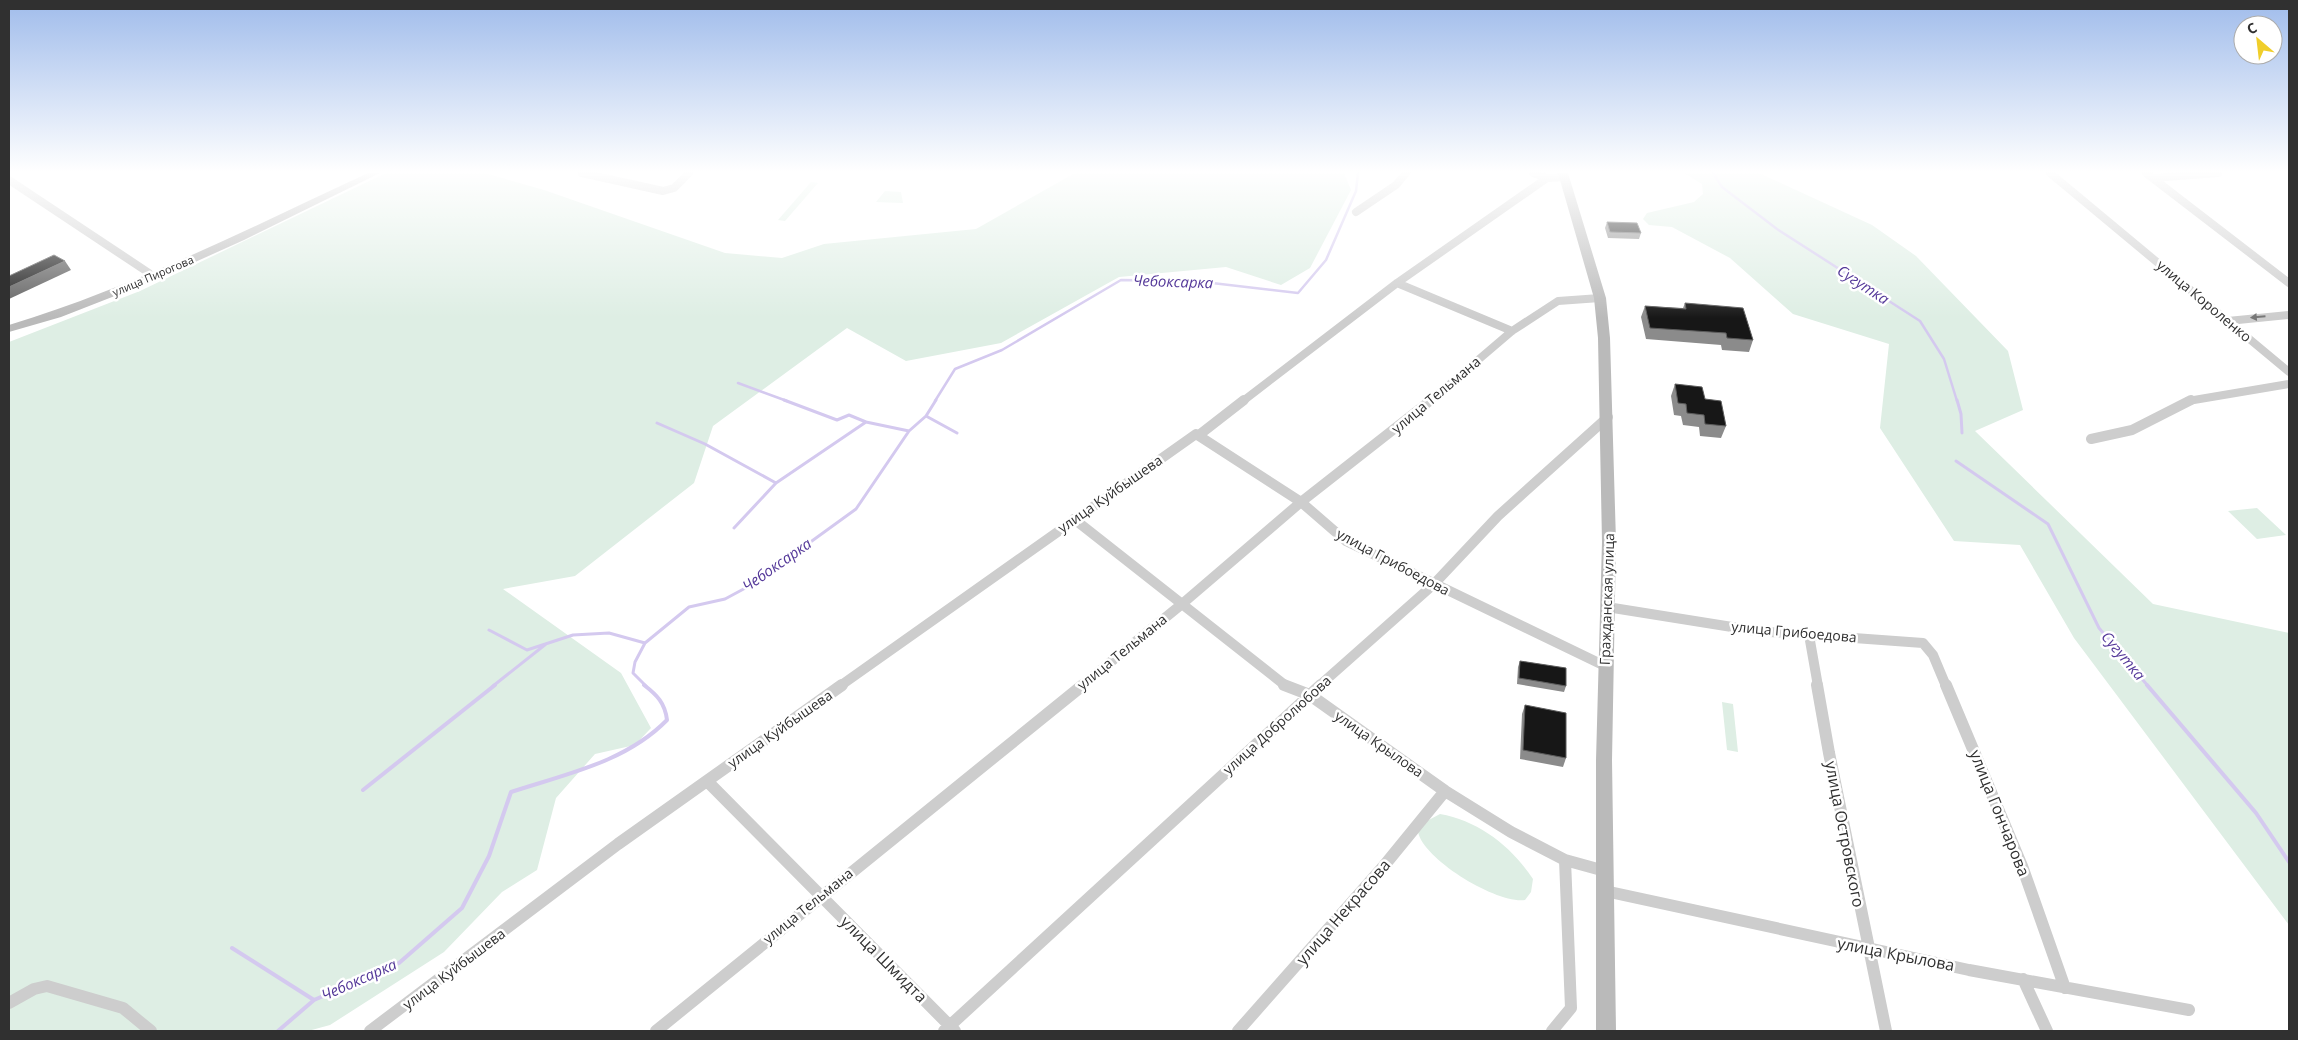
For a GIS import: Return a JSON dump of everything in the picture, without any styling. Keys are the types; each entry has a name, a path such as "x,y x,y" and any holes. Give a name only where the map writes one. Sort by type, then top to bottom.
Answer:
{"main road":[{"name":"улица Пирогова","path":"9,329 63,312 129,285 265,222"},
{"name":"улица Пирогова","path":"256,226 266,222"},
{"name":"Гражданская улица","path":"1577,222 1600,298 1608,417 1609,542 1605,666 1606,1031"},
{"name":"улица Пирогова","path":"9,324 129,285"}],"street":[{"path":"71,222 151,275"},
{"name":"улица Куйбышева","path":"370,1031 618,844 1074,518 1197,435 1398,283 1485,222"},
{"name":"улица Короленко","path":"2108,222 2289,372"},
{"path":"2210,222 2289,282"},
{"path":"1398,283 1512,332"},
{"name":"улица Тельмана","path":"656,1031 821,895 1182,604 1301,502 1428,404 1512,332 1558,301 1600,298"},
{"path":"2228,321 2289,315"},
{"path":"2090,439 2132,430 2191,400 2289,384"},
{"name":"улица Добролюбова","path":"950,1029 1310,695 1434,584 1498,516 1608,417"},
{"name":"улица Грибоедова","path":"1197,435 1301,502 1346,540 1605,666"},
{"name":"улица Крылова","path":"1074,518 1287,687 1310,695 1445,791 1511,832 1566,860 1605,871"},
{"name":"улица Грибоедова","path":"1607,607 1757,631 1923,643"},
{"name":"улица Островского","path":"1809,635 1829,753 1886,1031"},
{"name":"улица Гончарова","path":"1923,643 1933,655 1982,767 2022,866 2065,988"},
{"name":"улица Шмидта","path":"707,780 950,1029"},
{"name":"улица Некрасова","path":"1238,1031 1383,867 1445,791"},
{"path":"1552,1031 1571,1008 1566,860"},
{"name":"улица Крылова","path":"1605,891 1869,949 2065,988 2189,1010"},
{"path":"2024,979 2047,1031"},
{"path":"9,1003 34,989 47,986 123,1008 151,1031"}],"shaded area":[{"path":"285,222 635,222 725,253 782,258 824,244 976,229 989,222 1334,222 1310,268 1281,285 1226,267 1119,277 1001,343 906,361 847,328 713,426 694,483 575,576 503,589 621,673 651,728 635,745 595,754 556,798 537,870 502,892 444,952 330,1025 308,1031 9,1031 9,342 140,291"},
{"path":"1646,222 1864,222 1872,225 1916,256 2008,351 2023,410 1975,431 2153,604 2289,633 2289,925 2074,638 2020,545 1954,541 1880,428 1889,344 1793,314 1730,258 1672,227 1649,225"},
{"path":"2257,508 2286,535 2257,539 2228,511"},
{"path":"1722,702 1733,704 1738,752 1727,750"},
{"path":"1440,814 1468,822 1481,829 1515,856 1533,879 1531,892 1525,900 1497,895 1480,888 1447,867 1433,855 1423,843 1418,832 1425,822"}],"building":[{"path":"1607,222 1637,223 1641,233 1610,232"},
{"path":"54,255 65,261 9,287 9,276"},
{"path":"1685,303 1743,308 1753,340 1727,338 1726,333 1650,328 1645,306 1686,309"},
{"path":"1675,384 1702,387 1705,399 1721,401 1726,426 1705,424 1704,415 1687,413 1686,404 1678,403"},
{"path":"1520,661 1566,668 1566,686 1519,678"},
{"path":"1525,705 1566,713 1566,758 1523,750"}],"waterway":[{"name":"Чебоксарка","path":"935,401 955,369 1002,350 1121,280 1195,281 1298,293 1326,260 1343,222"},
{"name":"Сугутка","path":"1767,222 1920,321 1944,359 1957,401"},
{"path":"738,383 787,401"},
{"path":"784,400 837,420 849,415 866,422"},
{"name":"Чебоксарка","path":"926,416 936,400"},
{"name":"Сугутка","path":"1957,400 1961,414 1962,433"},
{"name":"Чебоксарка","path":"909,431 926,416"},
{"path":"926,416 957,433"},
{"path":"776,483 866,422"},
{"path":"866,422 909,431"},
{"path":"657,423 705,444 776,483"},
{"name":"Чебоксарка","path":"645,643 689,607 725,599 751,585 856,509 909,431"},
{"name":"Сугутка","path":"1956,461 2048,524 2099,628 2148,686"},
{"path":"734,528 776,483"},
{"path":"489,630 527,650 573,635 609,633 645,643"},
{"name":"Чебоксарка","path":"645,643 635,662 633,673 646,686"},
{"path":"493,686 546,644"},
{"path":"363,790 495,685"},
{"name":"Чебоксарка","path":"314,1000 399,963 462,908 489,856 511,792 574,772 614,756 651,734 667,720 660,700 644,685"},
{"name":"Сугутка","path":"2147,685 2256,813 2289,862"},
{"path":"232,948 314,1000"},
{"name":"Чебоксарка","path":"278,1031 314,1000"}]}
